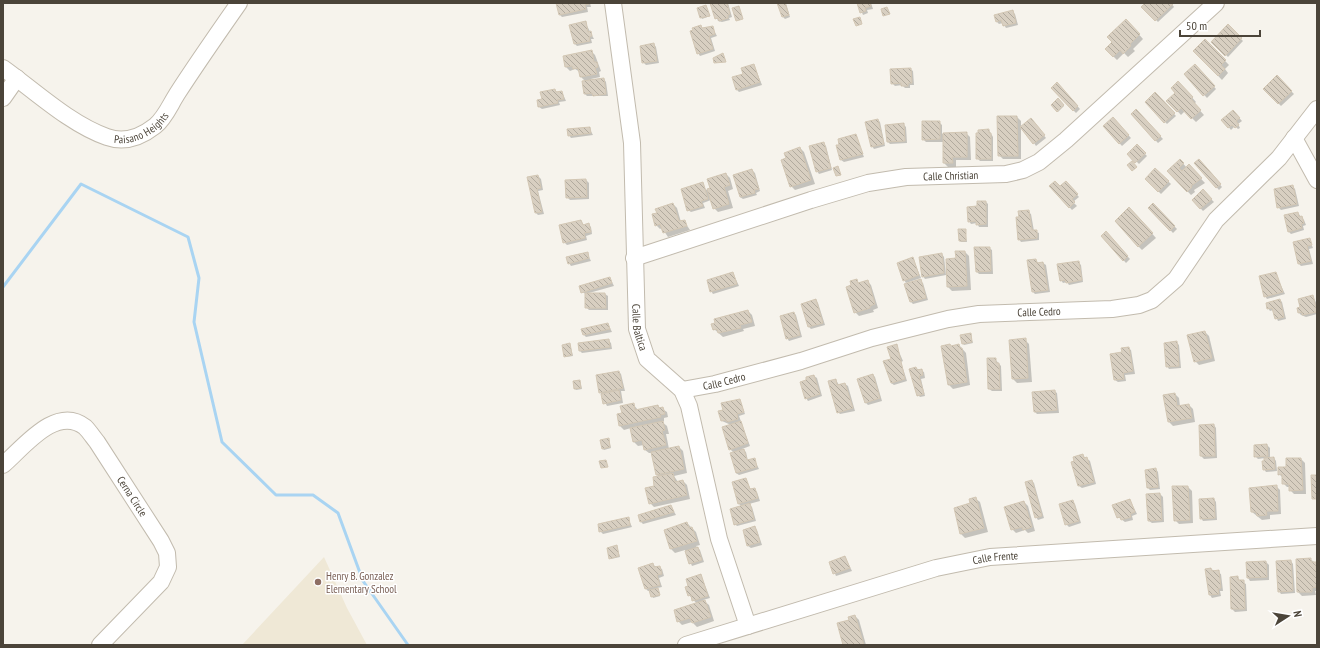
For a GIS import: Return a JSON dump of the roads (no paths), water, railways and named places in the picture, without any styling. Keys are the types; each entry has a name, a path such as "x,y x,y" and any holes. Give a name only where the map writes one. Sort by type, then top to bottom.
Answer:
{"street":[{"name":"Paisano Heights","path":"3,68 69,118 84,126 108,137 122,140 139,136 156,126 239,3"},
{"name":"Calle Baltica","path":"613,3 631,136 637,329 647,359 682,390 692,418 719,539 748,626"},
{"name":"Calle Christian","path":"634,258 811,200 868,183 906,177 1006,174 1023,170 1039,162 1066,140 1216,3"},
{"path":"3,98 17,78"},
{"name":"Calle Cedro","path":"682,390 722,382 801,361 878,336 948,319 979,314 1112,309 1139,306 1152,300 1176,280 1216,220 1266,172 1317,109"},
{"path":"1294,138 1317,180"},
{"name":"Cerna Circle","path":"3,466 44,428 57,421 71,421 85,427 97,442 162,541 168,553 168,567 161,582 100,645"},
{"name":"Calle Frente","path":"686,645 936,568 990,557 1317,536"}],"waterway":[{"path":"3,287 81,184 188,237 199,278 194,322 222,442 276,495 313,495 338,513 363,581 408,645"}],"place":[{"name":"Henry B. Gonzalez Elementary School","path":"318,582"}]}
